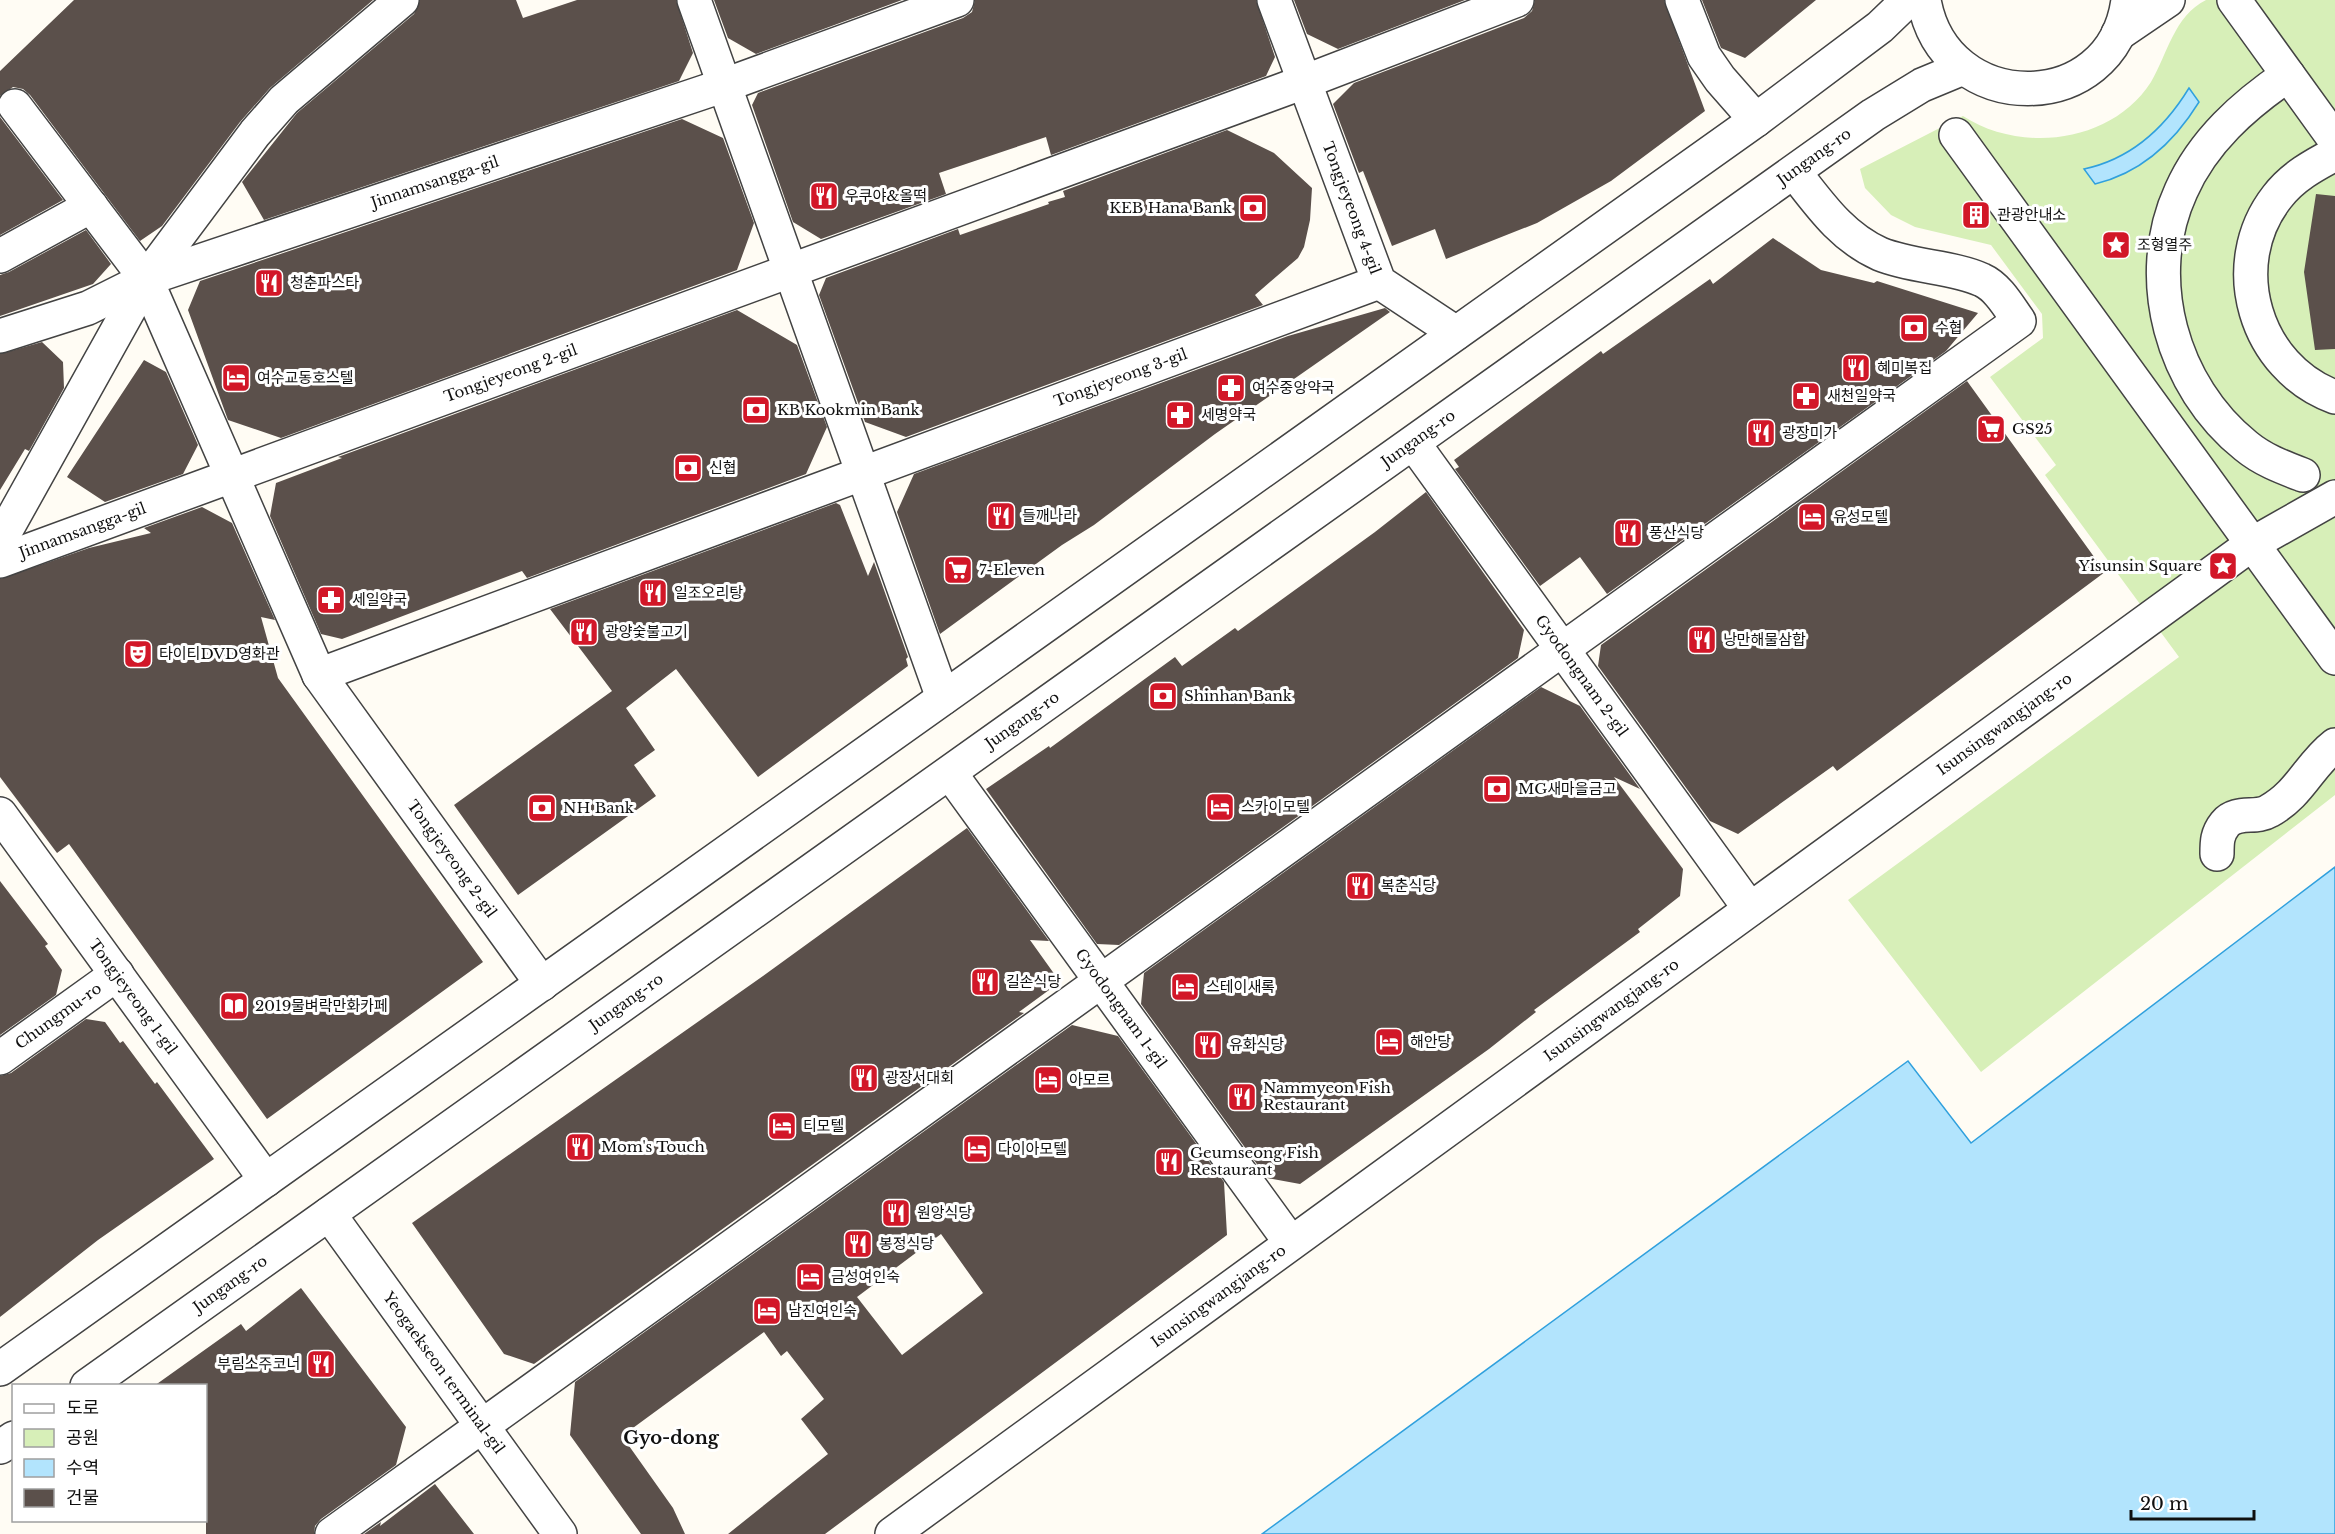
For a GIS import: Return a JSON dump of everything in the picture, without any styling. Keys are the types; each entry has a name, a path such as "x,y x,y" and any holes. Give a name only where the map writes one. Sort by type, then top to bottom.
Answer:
{"street":[{"name":"Jinnamsangga-gil","path":"0,541 146,279 255,133 284,100 402,0"},
{"path":"694,0 943,698"},
{"path":"724,85 957,0"},
{"name":"Tongjeyeong 4-gil","path":"1274,0 1379,282 1456,333"},
{"path":"790,271 1304,82 1517,0"},
{"path":"1682,0 1704,56 1720,79 1756,120"},
{"path":"0,1369 1756,120 1880,27 1908,0"},
{"path":"1924,0 1927,17 1941,46 1963,68 1976,78 2005,88 2034,90 2077,76 2089,68 2100,58 2118,34 2168,0"},
{"path":"2118,34 2128,0"},
{"path":"2234,0 2335,140"},
{"name":"Jungang-ro","path":"90,1384 1795,173 1873,115 1922,85 1963,68"},
{"path":"2288,75 2242,109 2198,160 2180,192 2170,225 2164,261 2164,296 2171,331 2181,363 2199,396 2221,424 2247,447 2271,463 2302,475"},
{"name":"Jinnamsangga-gil","path":"146,279 724,85"},
{"name":"Tongjeyeong 2-gil","path":"15,106 146,279 319,675 542,984"},
{"path":"1956,135 2335,658"},
{"path":"2335,154 2306,170 2277,197 2258,233 2250,271 2254,310 2271,347 2297,376 2335,397"},
{"path":"332,1534 2019,321 1995,290 1982,280 1890,257 1853,239 1826,214 1795,173"},
{"path":"0,256 91,206"},
{"name":"Tongjeyeong 2-gil","path":"232,475 790,271"},
{"path":"0,336 88,308 146,279"},
{"name":"Tongjeyeong 3-gil","path":"863,474 1379,282"},
{"name":"Gyodongnam 2-gil","path":"1414,444 1750,909"},
{"path":"319,675 863,474"},
{"name":"Jinnamsangga-gil","path":"0,561 232,475"},
{"name":"Isunsingwangjang-ro","path":"892,1534 2252,544 2335,497"},
{"path":"2217,854 2217,838 2227,821 2242,815 2266,813 2290,798 2307,775 2335,745"},
{"name":"Gyodongnam 1-gil","path":"950,773 1291,1243"},
{"name":"Tongjeyeong 1-gil","path":"0,814 266,1180"},
{"name":"Chungmu-ro","path":"0,1058 117,974"},
{"name":"Yeogaekseon terminal-gil","path":"329,1214 560,1534"}],"green space":[{"name":"Yisunsin Square","path":"2206,0 2335,0 2335,795 1981,1072 1848,900 2179,657 2045,475 2056,465 1990,377 2043,338 2042,314 1991,245 1915,227 1891,215 1865,188 1860,169 1963,116 1986,128 2011,135 2038,138 2064,136 2090,130 2113,118 2134,103 2151,82 2179,25 2186,15"}],"water":[{"path":"2189,88 2199,102 2168,142 2142,164 2112,179 2095,184 2084,169 2117,158 2145,140 2169,117"},
{"path":"2335,867 2335,1534 1262,1534 1908,1061 1971,1143"}],"building":[{"path":"74,0 373,0 270,88 240,122 162,226 140,241 30,95 23,89 13,87 0,96 0,71"},
{"path":"420,0 516,0 523,18 577,0 676,0 693,53 679,81 264,220 242,182 297,113 414,14"},
{"path":"714,0 902,0 756,54 728,38"},
{"path":"975,0 1256,0 1275,57 1266,76 1051,155 1046,137 939,173 946,194 821,239 793,222 752,105 758,93 963,18 972,12"},
{"path":"1294,0 1465,0 1338,49 1307,34"},
{"path":"1535,0 1664,0 1705,111 1611,181 1537,223 1446,259 1435,229 1392,246 1363,171 1359,173 1333,104 1354,83 1524,18 1532,11"},
{"path":"1702,0 1816,0 1745,58 1721,48"},
{"path":"0,117 63,200 0,235"},
{"path":"682,119 723,138 754,223 737,270 281,438 228,420 188,310 200,281"},
{"path":"1227,130 1274,153 1312,188 1310,220 1304,247 1298,258 1255,295 1263,305 906,437 865,422 819,295 826,278 958,229 960,235 1049,204 1048,202 1065,197 1063,191"},
{"path":"2316,194 2335,196 2335,349 2315,350 2304,272"},
{"path":"86,230 111,264 93,284 0,316 0,275"},
{"path":"1773,238 1821,270 1874,283 1877,281 1978,313 1946,351 1607,594 1580,557 1540,586 1455,469 1459,467 1454,460 1601,351 1603,354 1710,279 1713,284"},
{"path":"1385,308 1390,312 1215,434 1094,525 1062,545 940,634 897,512 914,474 1288,336"},
{"path":"737,310 797,345 827,427 806,474 527,578 522,571 342,639 321,634 270,516 276,483 342,458 338,457"},
{"path":"42,342 63,362 64,388 29,451 25,449 0,490 0,354"},
{"path":"144,360 166,372 198,445 183,474 105,502 67,477"},
{"path":"1967,381 2105,572 1837,771 1833,766 1738,834 1710,821 1598,666 1601,645"},
{"path":"1426,492 1524,630 1518,658 1119,945 1097,944 986,789 1049,746 1050,748 1175,657 1182,666 1235,628 1238,631 1375,532"},
{"path":"836,503 840,505 868,576 874,562 908,657 906,659 908,666 758,777 676,669 626,708 655,750 634,765 656,796 518,895 454,805 612,691 550,609"},
{"path":"202,507 232,523 275,620 261,617 278,678 483,962 267,1119 69,844 57,853 0,777 0,579 89,548 151,533 144,528"},
{"path":"1541,687 1580,706 1640,789 1614,777 1683,869 1680,896 1638,929 1640,932 1534,1010 1536,1012 1489,1049 1300,1184 1267,1178 1141,1004 1144,973"},
{"path":"967,828 1049,941 1030,940 1060,982 1019,1012 1024,1013 534,1364 504,1354 412,1223 763,976"},
{"path":"0,881 48,944 45,946 62,970 56,995 0,1035"},
{"path":"86,1019 105,1022 120,1043 123,1041 155,1084 157,1082 214,1159 98,1240 0,1317 0,1076 11,1073"},
{"path":"1072,1025 1118,1036 1224,1182 1227,1235 825,1534 728,1534 828,1454 801,1419 824,1399 787,1351 781,1356 764,1332 622,1436 673,1508 685,1534 641,1534 570,1435 575,1382","holes":["941,1234 983,1293 902,1355 857,1297"]},
{"path":"301,1288 406,1427 396,1465 321,1519 315,1526 314,1534 206,1534 207,1384 157,1384 241,1324 246,1331"},
{"path":"435,1484 474,1534 364,1534 381,1522 380,1526"}],"place":[{"name":"우쿠야&올떡","path":"824,196"},
{"name":"KEB Hana Bank","path":"1253,208"},
{"name":"관광안내소","path":"1976,215"},
{"name":"조형열주","path":"2116,245"},
{"name":"청춘파스타","path":"269,283"},
{"name":"수협","path":"1914,328"},
{"name":"혜미복집","path":"1856,368"},
{"name":"여수교동호스텔","path":"236,378"},
{"name":"여수중앙약국","path":"1231,388"},
{"name":"새천일약국","path":"1806,396"},
{"name":"KB Kookmin Bank","path":"756,410"},
{"name":"세명약국","path":"1180,415"},
{"name":"GS25","path":"1991,429"},
{"name":"광장미가","path":"1761,433"},
{"name":"신협","path":"688,468"},
{"name":"들깨나라","path":"1001,516"},
{"name":"유성모텔","path":"1812,517"},
{"name":"풍산식당","path":"1628,533"},
{"name":"Yisunsin Square","path":"2223,566"},
{"name":"7-Eleven","path":"958,570"},
{"name":"일조오리탕","path":"653,593"},
{"name":"세일약국","path":"331,600"},
{"name":"광양숯불고기","path":"584,632"},
{"name":"낭만해물삼합","path":"1702,640"},
{"name":"타이티DVD영화관","path":"138,654"},
{"name":"Shinhan Bank","path":"1163,696"},
{"name":"MG새마을금고","path":"1497,789"},
{"name":"스카이모텔","path":"1220,807"},
{"name":"NH Bank","path":"542,808"},
{"name":"복춘식당","path":"1360,886"},
{"name":"길손식당","path":"985,982"},
{"name":"스테이새록","path":"1185,987"},
{"name":"2019물벼락만화카페","path":"234,1006"},
{"name":"해안당","path":"1389,1042"},
{"name":"유화식당","path":"1208,1045"},
{"name":"광장서대회","path":"864,1078"},
{"name":"아모르","path":"1048,1080"},
{"name":"Nammyeon Fish Restaurant","path":"1242,1097"},
{"name":"티모텔","path":"782,1126"},
{"name":"Mom's Touch","path":"580,1147"},
{"name":"다이아모텔","path":"977,1149"},
{"name":"Geumseong Fish Restaurant","path":"1169,1162"},
{"name":"원앙식당","path":"896,1213"},
{"name":"봉정식당","path":"858,1244"},
{"name":"금성여인숙","path":"810,1277"},
{"name":"남진여인숙","path":"767,1311"},
{"name":"부림소주코너","path":"321,1364"}],"district":[{"name":"Gyo-dong","path":"671,1438"}]}
